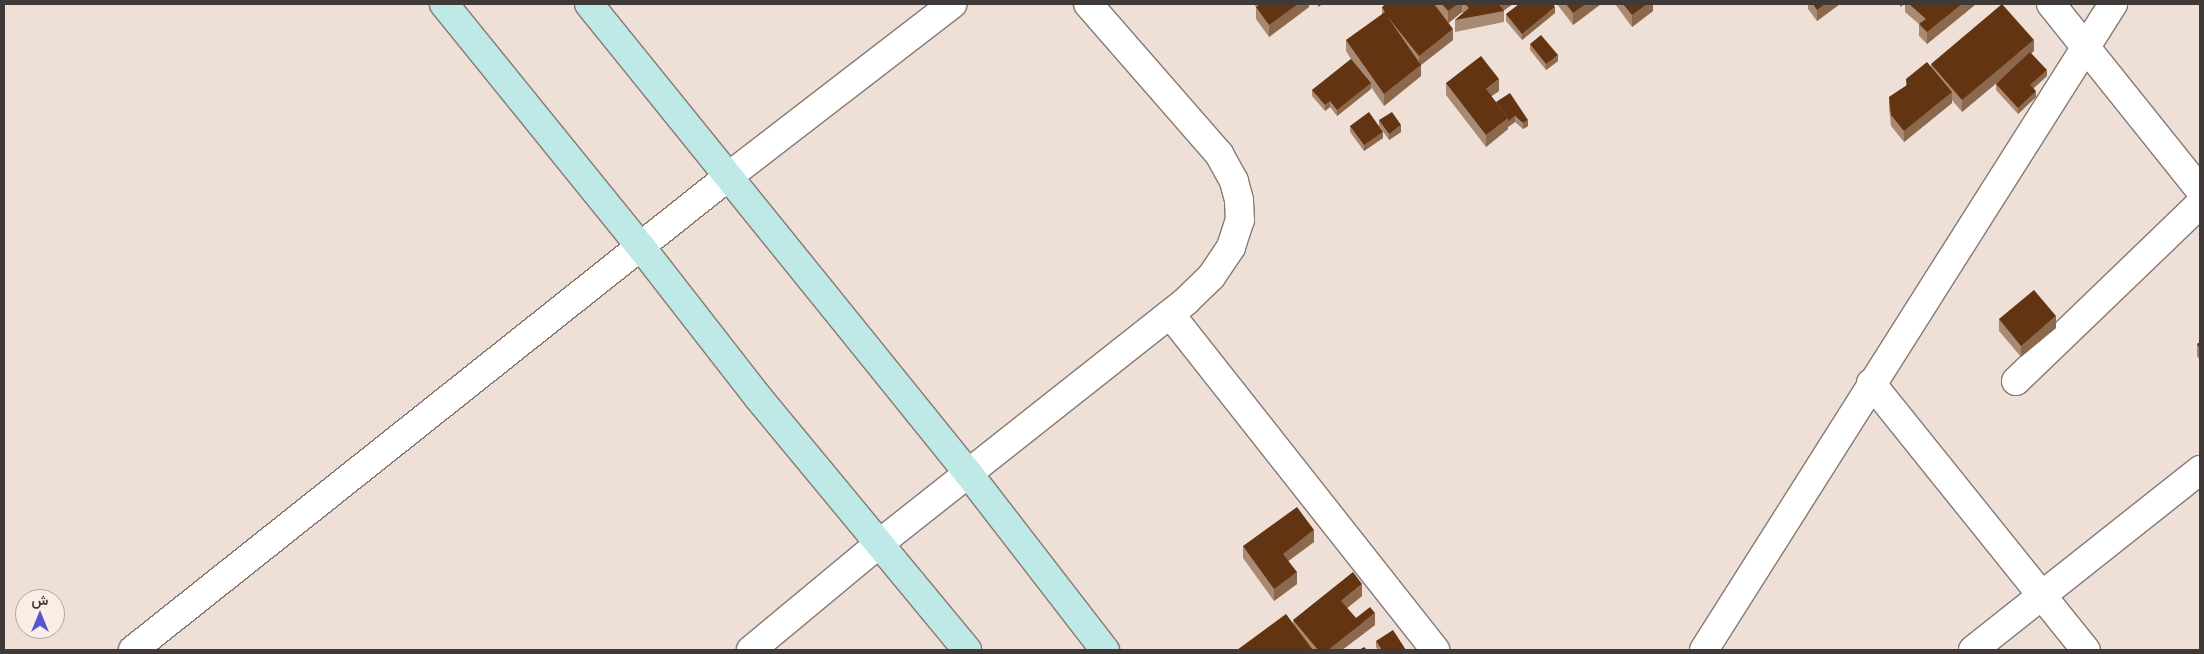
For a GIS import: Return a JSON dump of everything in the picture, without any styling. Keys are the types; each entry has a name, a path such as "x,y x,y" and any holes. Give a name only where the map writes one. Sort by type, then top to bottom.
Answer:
{"street":[{"path":"444,4 641,247 757,396 967,650"},
{"path":"589,4 730,176 968,474 1105,650"},
{"path":"133,650 730,176 952,4"},
{"path":"751,650 880,543 1170,314 1211,277 1231,247 1240,220 1239,200 1234,181 1219,154 1088,4"},
{"path":"2050,4 2200,190"},
{"path":"1704,650 1871,383 2113,4"},
{"path":"2016,381 2200,204"},
{"path":"1170,314 1435,650"},
{"path":"1871,383 2086,650"},
{"path":"1973,650 2200,470"}],"building":[{"path":"1261,4 1298,4 1269,25 1256,7"},
{"path":"1386,4 1434,4 1453,29 1419,56 1387,16 1421,65 1384,94 1346,40 1385,12 1382,7"},
{"path":"1442,4 1458,4 1448,11"},
{"path":"1465,4 1499,4 1504,11 1455,20 1469,8"},
{"path":"1519,4 1553,4 1555,7 1522,34 1506,14"},
{"path":"1566,4 1586,4 1573,13"},
{"path":"1623,4 1647,4 1632,15"},
{"path":"1813,4 1825,4 1817,10"},
{"path":"1909,4 1962,4 1927,32 1919,24 1926,19"},
{"path":"2002,4 2034,40 1962,100 1931,64"},
{"path":"1541,35 1558,55 1546,64 1530,44"},
{"path":"2030,52 2047,70 2030,85 2036,91 2018,108 1996,84"},
{"path":"1481,56 1499,79 1486,89 1508,118 1486,135 1446,83"},
{"path":"1351,59 1371,83 1337,110 1330,101 1325,105 1312,90"},
{"path":"1927,62 1952,92 1904,131 1891,115 1889,97 1907,85 1906,79"},
{"path":"1510,93 1528,120 1523,123 1515,116 1508,121 1508,118 1496,102"},
{"path":"1369,112 1383,132 1364,145 1350,126"},
{"path":"1392,112 1401,125 1389,134 1379,120"},
{"path":"2034,290 2056,316 2021,346 1999,319"},
{"path":"1297,507 1314,530 1283,554 1297,572 1274,589 1243,546"},
{"path":"1353,572 1362,584 1341,601 1356,618 1370,607 1375,613 1328,650 1318,650 1293,620"},
{"path":"1286,614 1313,650 1237,650"},
{"path":"1393,630 1406,650 1382,650 1376,641"}]}
